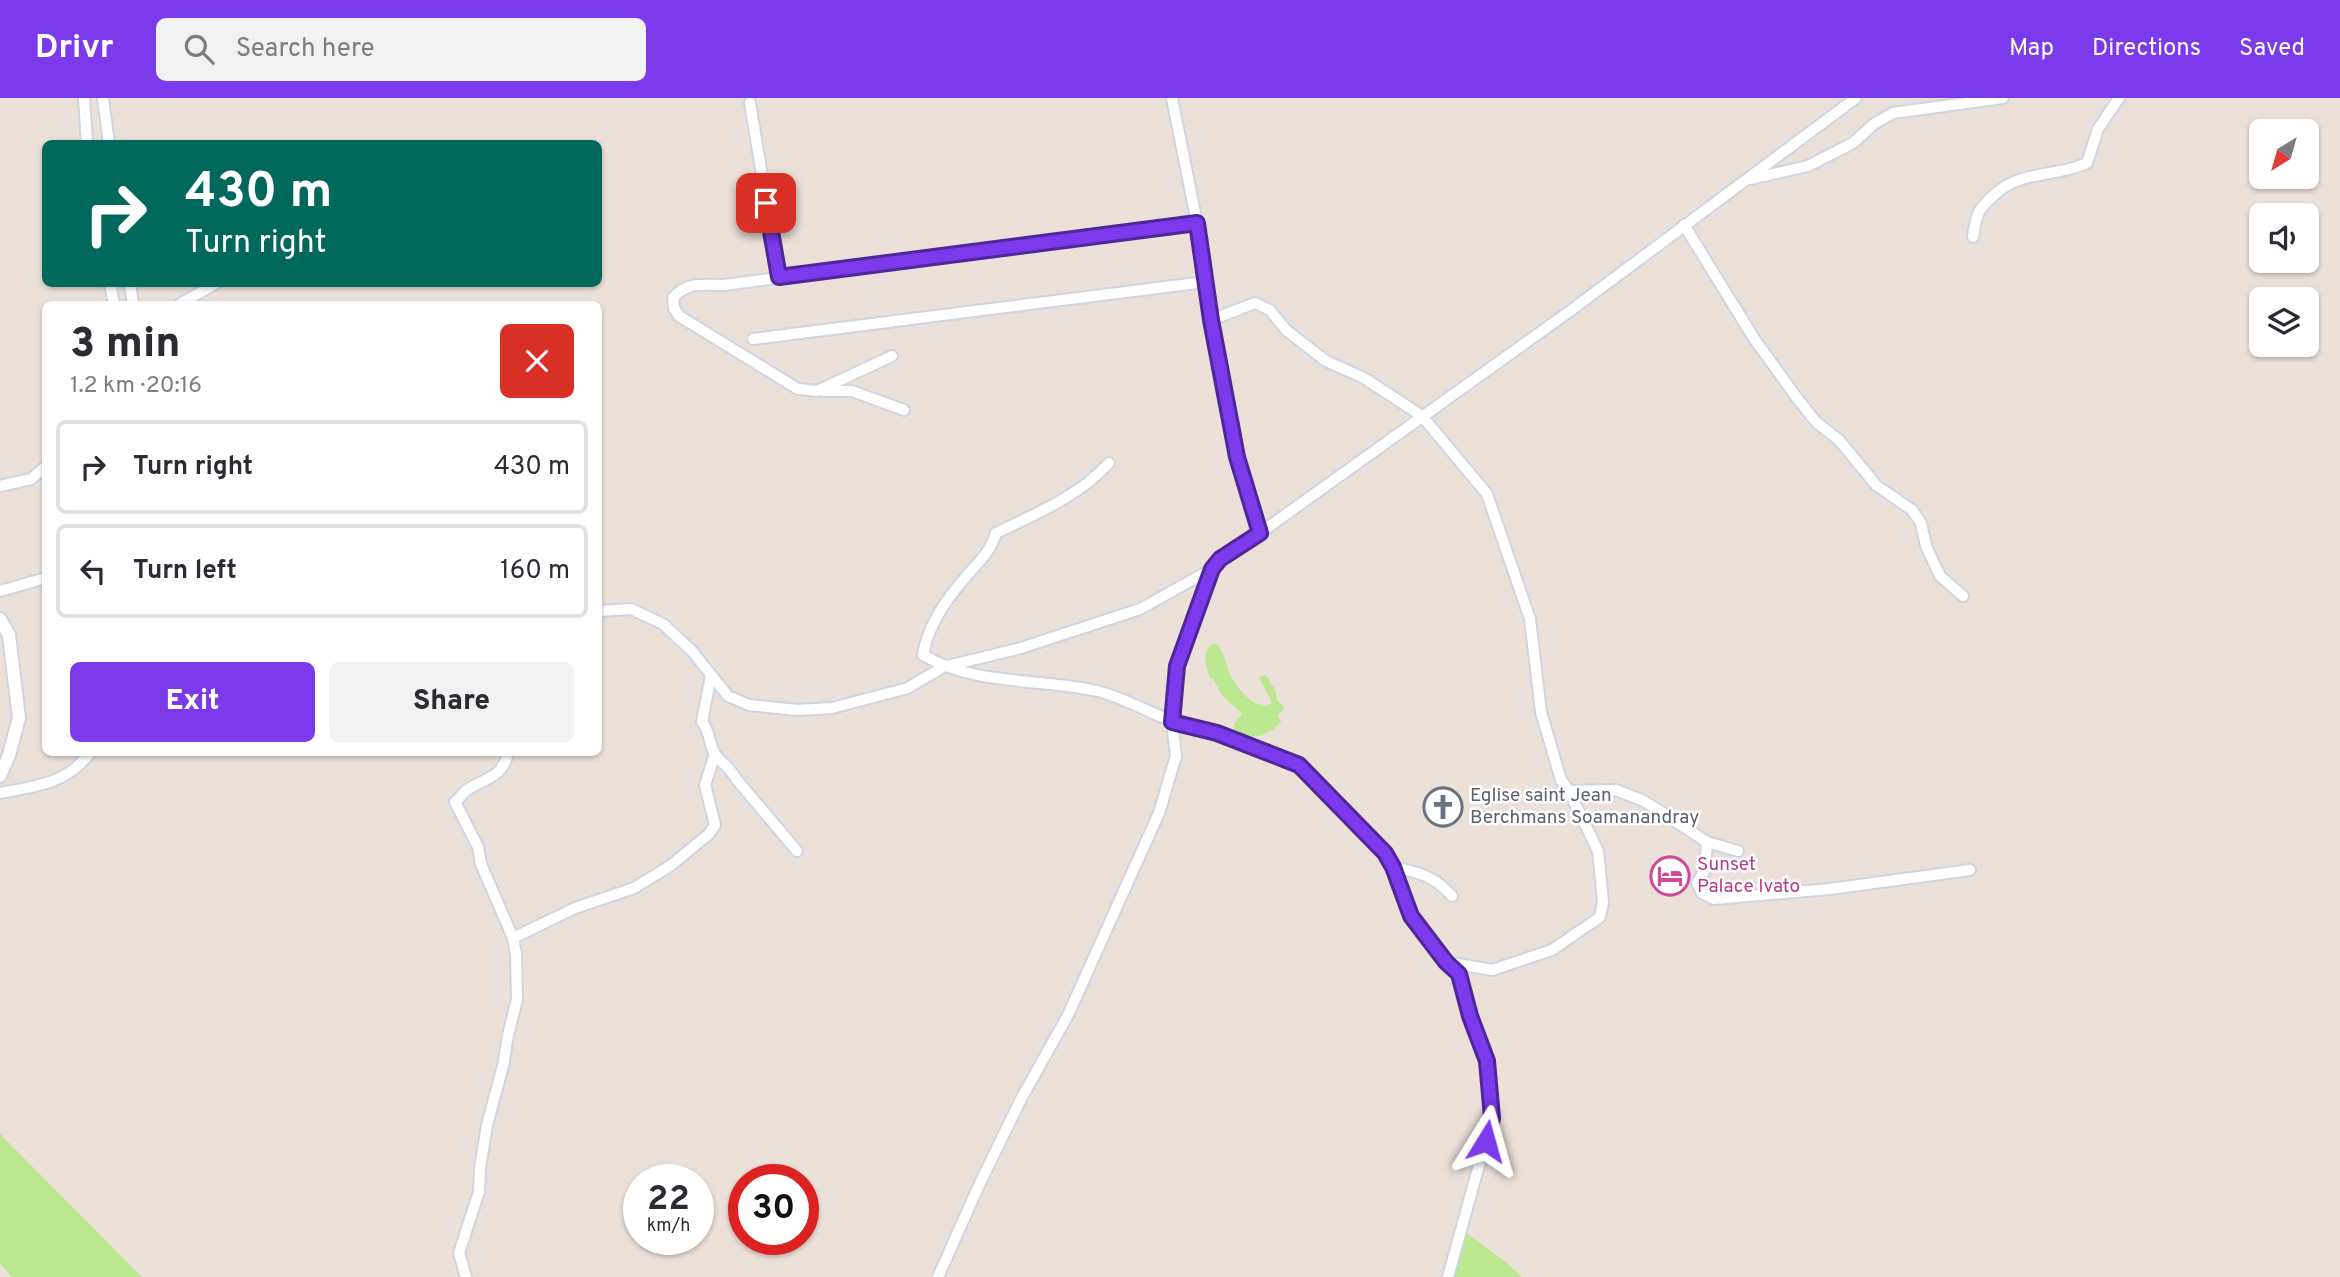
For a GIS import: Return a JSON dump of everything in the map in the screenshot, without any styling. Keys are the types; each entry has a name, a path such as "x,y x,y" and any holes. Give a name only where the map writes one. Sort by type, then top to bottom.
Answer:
{"street":[{"path":"84,98 87,140"},
{"path":"103,98 108,140"},
{"path":"1172,98 1197,223 1211,320 1237,457 1260,533"},
{"path":"938,1277 1021,1099 1069,1015 1159,813 1176,756 1172,722 1177,666 1212,569 1220,559 1570,311 1857,98"},
{"path":"1746,180 1808,166 1853,144 1874,124 1893,113 2003,98"},
{"path":"1973,237 1976,216 1982,205 2006,184 2023,177 2074,169 2087,163 2098,129 2119,98"},
{"path":"750,103 779,277"},
{"path":"904,410 852,391 798,390 679,316 674,308 673,298 681,288 1197,223"},
{"path":"1684,225 1755,340 1797,398 1816,422 1839,440 1876,485 1912,510 1921,523 1926,546 1940,576 1963,596"},
{"path":"753,340 1205,282"},
{"path":"185,301 210,287"},
{"path":"1211,320 1255,303 1270,310 1286,330 1326,361 1364,377 1422,416 1487,494 1530,619 1541,712 1561,780 1598,851 1603,902 1601,917 1552,950 1492,970 1446,962"},
{"path":"817,391 892,356"},
{"path":"1109,463 1072,496 996,533 992,547 962,581 925,638 923,655 943,667 971,675 1099,691 1172,722 1217,733 1299,765 1385,853 1411,916 1446,962 1459,974 1470,1016 1487,1061 1492,1118 1448,1277"},
{"path":"0,486 30,479 42,469"},
{"path":"602,611 631,610 663,624 692,651 728,696 749,705 797,710 832,708 908,688 943,667 1021,648 1140,609 1212,569"},
{"path":"0,592 42,579"},
{"path":"0,619 9,635 19,718 0,776"},
{"path":"710,675 702,722 715,754 731,768 737,780 797,851"},
{"path":"513,938 575,908 634,888 670,866 709,834 715,825 705,785 715,754"},
{"path":"0,793 52,783 69,773 86,756"},
{"path":"466,1277 459,1253 480,1192 480,1168 487,1125 505,1062 517,999 516,954 513,938 481,864 478,847 455,802 467,790 502,770 507,756"},
{"path":"1569,791 1616,790 1644,801 1707,842 1738,851"},
{"path":"1707,842 1705,870 1697,883 1702,893 1714,899 1830,890 1970,870"},
{"path":"1393,867 1438,880 1452,896"}],"green space":[{"path":"1212,644 1217,644 1221,649 1229,671 1241,691 1253,701 1266,706 1272,703 1259,677 1266,675 1276,692 1277,700 1284,707 1278,714 1281,722 1277,727 1253,737 1233,735 1235,723 1242,714 1222,695 1210,678 1205,656"},
{"path":"0,1134 142,1277 12,1277 0,1264"},
{"path":"1465,1232 1506,1262 1522,1277 1451,1277"}],"place":[{"name":"Eglise saint Jean Berchmans Soamanandray","path":"1443,807"},
{"name":"Sunset Palace Ivato","path":"1670,876"}],"route":[{"path":"766,203 779,277 1197,223 1211,320 1237,457 1260,533 1220,559 1212,569 1177,666 1172,722 1217,733 1299,765 1385,853 1411,916 1446,962 1459,974 1470,1016 1487,1061 1492,1118 1486,1141"}]}
